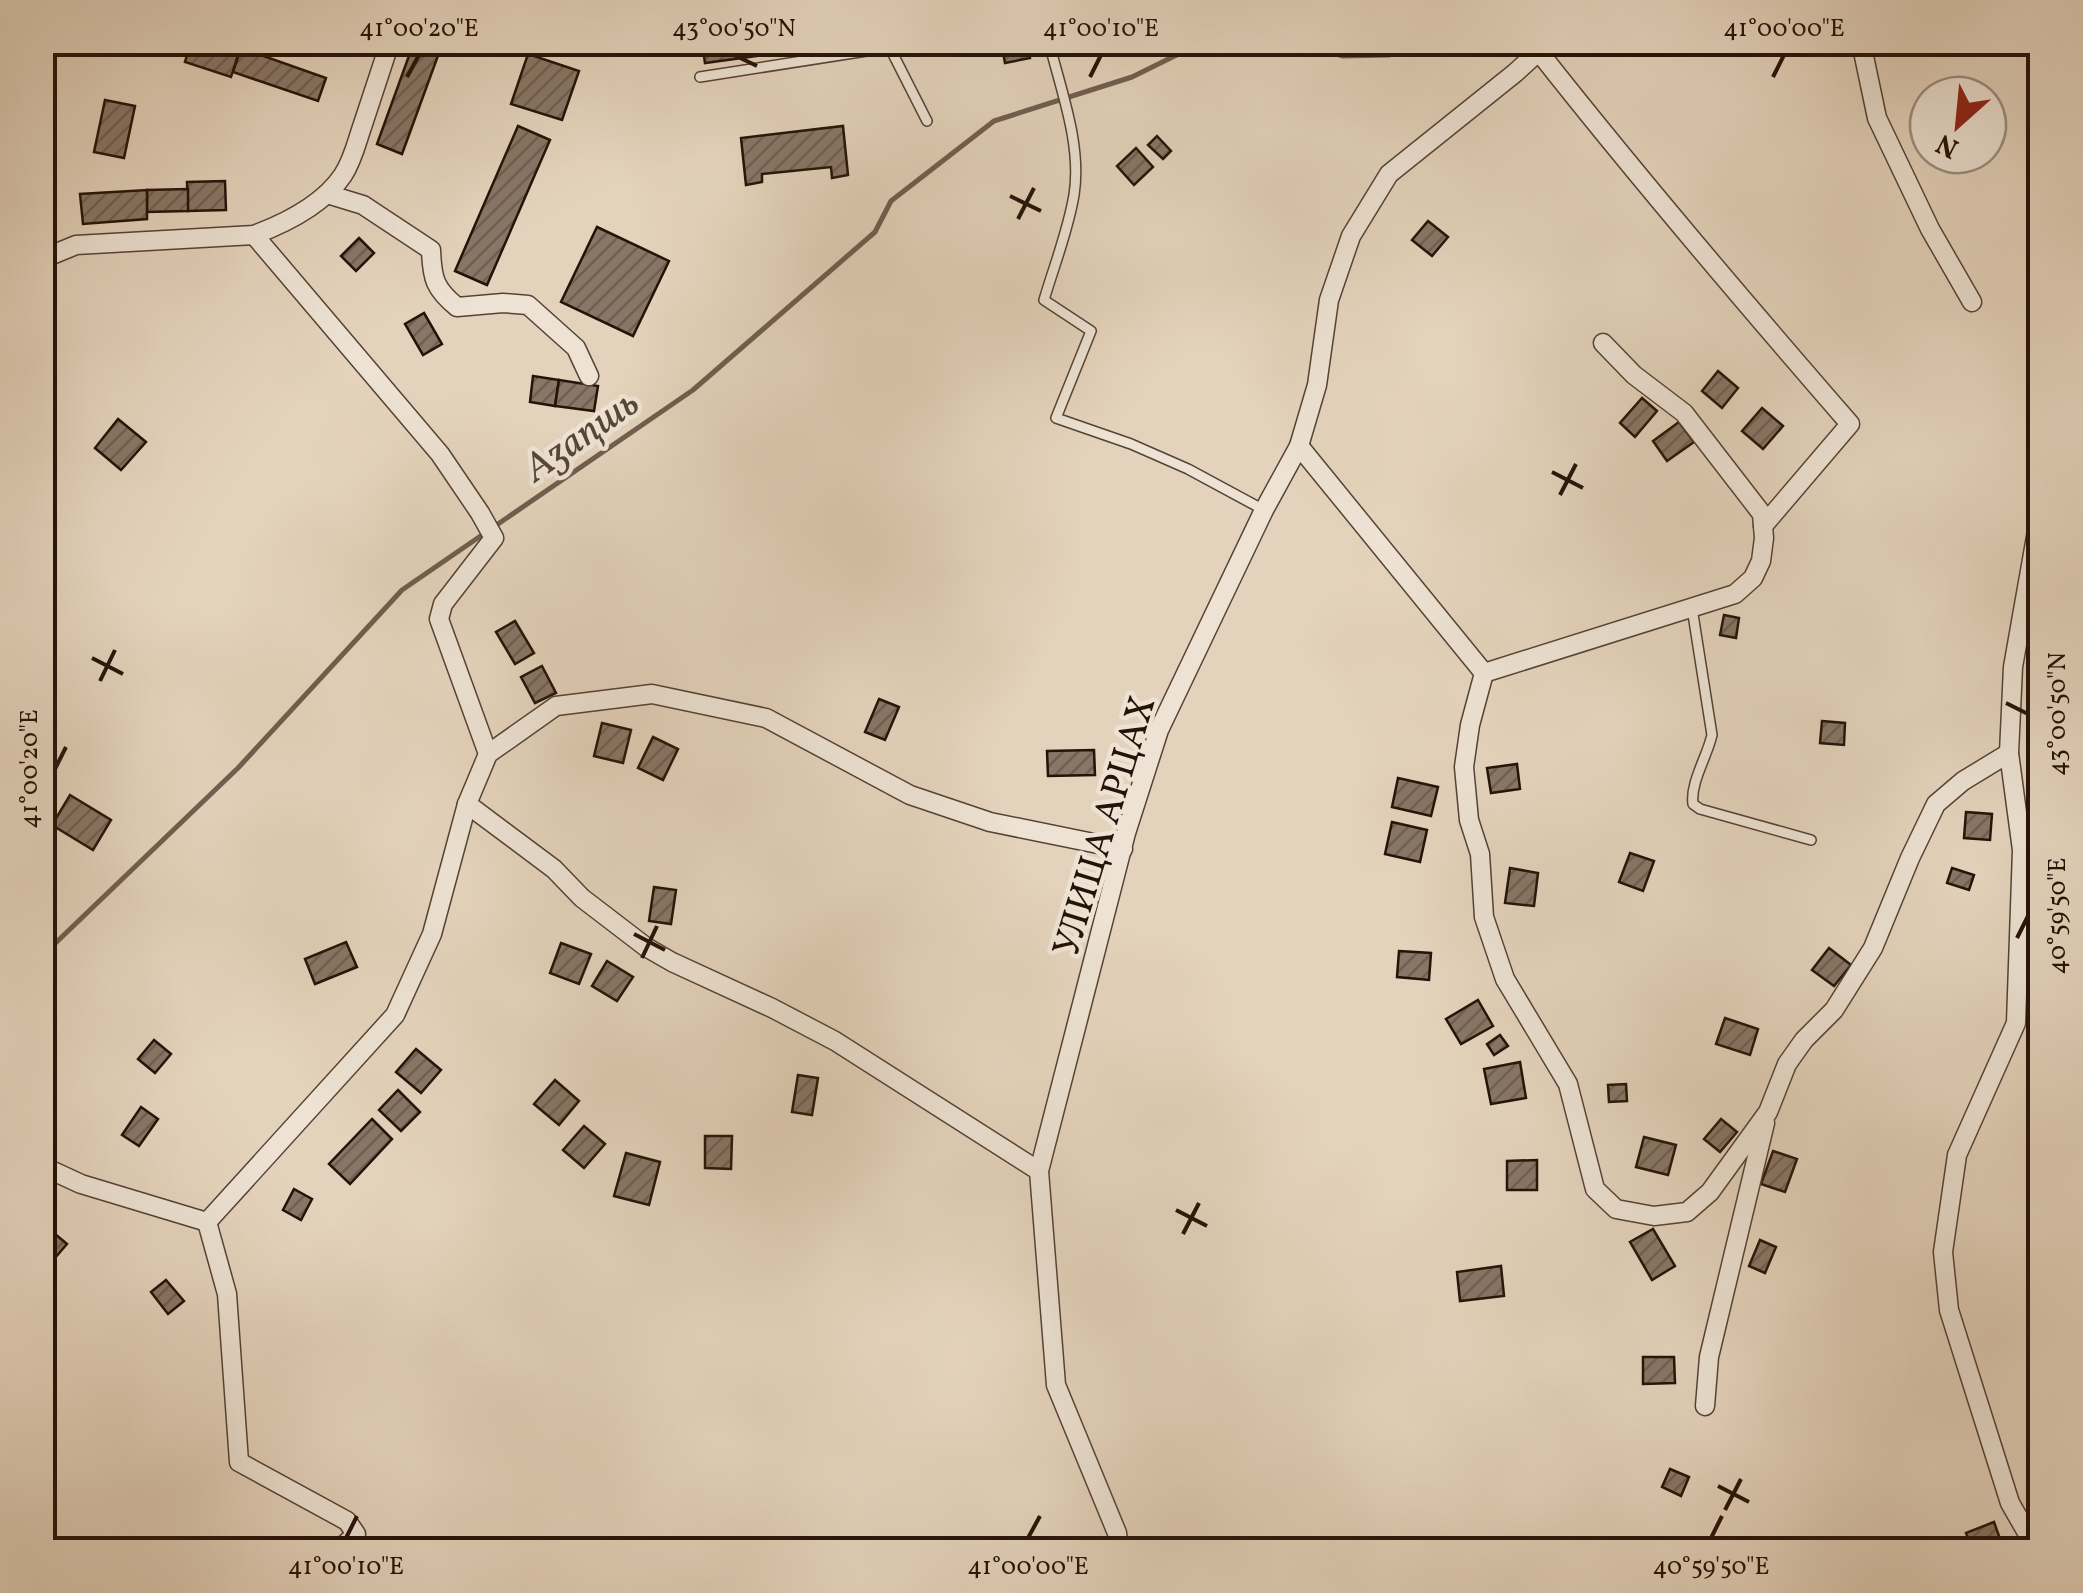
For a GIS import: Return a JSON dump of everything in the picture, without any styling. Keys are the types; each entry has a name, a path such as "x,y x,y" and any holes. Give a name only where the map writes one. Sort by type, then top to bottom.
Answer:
{"street":[{"path":"42,260 76,245 254,235 280,225 327,194 344,174 390,42"},
{"path":"1860,42 1877,118 1930,228 1972,302"},
{"path":"1544,47 1625,162 1850,424 1763,526"},
{"name":"УЛИЦА АРЦАХ","path":"1120,1550 1118,1533 1056,1385 1039,1172 1123,849 1159,730 1264,510 1299,446 1317,385 1330,300 1351,236 1389,174 1544,47"},
{"path":"327,194 363,205 431,250 439,292 457,307 528,305 576,348 589,376"},
{"path":"254,235 440,454 494,538 443,604 439,619 488,754"},
{"path":"1484,672 1735,594 1753,578 1762,561 1762,514 1684,413 1634,375 1603,344"},
{"path":"1299,446 1484,672"},
{"path":"2037,1550 2010,1504 1950,1310 1943,1252 1956,1155 2016,1023 2022,850 2010,753 2013,667 2040,514"},
{"path":"1484,672 1464,767 1469,820 1480,854 1484,917 1505,979 1568,1084 1595,1189 1616,1209 1654,1216 1687,1212 1710,1192 1768,1112"},
{"path":"207,1222 396,1015 432,934 468,804 488,754 556,706 652,694 766,718 910,794 990,822 1123,849"},
{"path":"1705,1406 1708,1356 1768,1112 1787,1064 1834,1010 1873,948 1936,804 1963,781 2010,753"},
{"path":"468,804 646,946 835,1041 1039,1172"},
{"path":"42,1166 81,1184 207,1222"},
{"path":"207,1222 227,1294 239,1462 347,1521 356,1534 339,1550"}],"lane":[{"path":"1048,42 1072,137 1075,170 1074,195 1044,300 1091,331 1056,418 1188,469 1264,510"},
{"path":"700,77 891,45 927,121"},
{"path":"1692,608 1712,734 1709,751 1691,791 1692,804 1811,840"}],"building":[{"path":"191,42 242,42 231,77 185,62"},
{"path":"414,42 443,42 402,154 377,144"},
{"path":"702,42 861,42 705,63"},
{"path":"1001,42 1028,42 1030,58 1005,63"},
{"path":"241,48 326,78 318,101 233,72"},
{"path":"528,54 579,71 562,120 511,104"},
{"path":"105,100 135,106 124,158 94,152"},
{"path":"518,126 550,140 487,285 455,271"},
{"path":"843,126 848,175 832,178 831,167 762,174 762,182 746,185 741,138"},
{"path":"1157,136 1171,151 1163,159 1148,145"},
{"path":"1136,148 1153,167 1134,185 1117,166"},
{"path":"225,181 226,210 188,211 187,182"},
{"path":"188,189 188,211 147,212 147,190"},
{"path":"147,190 147,219 83,224 80,194"},
{"path":"1428,221 1448,237 1432,256 1412,240"},
{"path":"597,227 669,261 633,336 561,302"},
{"path":"359,238 374,253 356,271 341,256"},
{"path":"424,313 442,344 423,355 405,324"},
{"path":"1718,371 1738,388 1722,408 1702,391"},
{"path":"533,376 559,380 555,406 530,402"},
{"path":"559,380 598,386 594,411 555,406"},
{"path":"1642,398 1657,411 1635,437 1620,423"},
{"path":"1762,408 1783,426 1763,449 1742,431"},
{"path":"118,419 146,442 121,470 95,448"},
{"path":"1679,422 1694,442 1667,461 1653,441"},
{"path":"1724,615 1739,618 1736,638 1720,635"},
{"path":"515,621 534,653 515,664 496,632"},
{"path":"542,666 556,693 535,703 521,677"},
{"path":"879,699 899,707 885,740 865,732"},
{"path":"1822,721 1845,723 1844,745 1820,743"},
{"path":"602,723 631,730 623,763 594,756"},
{"path":"653,737 678,749 663,780 638,768"},
{"path":"1094,750 1095,775 1048,776 1047,751"},
{"path":"1517,764 1520,789 1491,793 1487,768"},
{"path":"1398,778 1438,787 1431,816 1392,807"},
{"path":"70,795 111,820 93,850 52,825"},
{"path":"1966,812 1992,814 1990,840 1964,838"},
{"path":"1392,822 1427,830 1420,862 1385,854"},
{"path":"1630,853 1654,861 1643,891 1619,882"},
{"path":"1510,868 1538,873 1534,906 1505,903"},
{"path":"1952,868 1974,875 1969,890 1947,883"},
{"path":"654,887 676,890 671,924 649,921"},
{"path":"346,942 357,967 315,984 305,959"},
{"path":"561,943 591,954 579,984 550,973"},
{"path":"1829,948 1851,965 1834,986 1812,970"},
{"path":"1399,951 1431,953 1429,980 1397,977"},
{"path":"607,961 633,977 617,1001 592,986"},
{"path":"1478,1000 1493,1026 1461,1044 1446,1019"},
{"path":"1725,1018 1758,1029 1750,1055 1716,1044"},
{"path":"1500,1035 1508,1046 1494,1055 1487,1044"},
{"path":"154,1040 171,1054 155,1073 138,1059"},
{"path":"416,1049 441,1070 421,1093 396,1072"},
{"path":"1520,1062 1526,1098 1491,1104 1484,1069"},
{"path":"798,1075 818,1078 812,1115 792,1112"},
{"path":"555,1080 579,1101 559,1125 534,1104"},
{"path":"1626,1084 1627,1101 1609,1102 1608,1085"},
{"path":"398,1090 420,1112 401,1131 379,1110"},
{"path":"141,1107 158,1119 139,1146 122,1135"},
{"path":"372,1119 392,1139 350,1184 329,1164"},
{"path":"1721,1119 1737,1132 1720,1152 1704,1139"},
{"path":"584,1126 605,1144 584,1168 563,1150"},
{"path":"705,1136 732,1136 731,1169 705,1168"},
{"path":"1644,1137 1676,1145 1668,1175 1636,1167"},
{"path":"1773,1151 1797,1159 1785,1192 1761,1184"},
{"path":"626,1153 660,1162 649,1205 614,1196"},
{"path":"1537,1160 1537,1190 1507,1190 1507,1161"},
{"path":"294,1189 312,1199 301,1220 283,1210"},
{"path":"49,1229 67,1244 42,1273 42,1237"},
{"path":"1653,1229 1675,1266 1652,1280 1630,1242"},
{"path":"1760,1240 1776,1247 1765,1273 1749,1266"},
{"path":"1501,1266 1504,1296 1460,1301 1457,1272"},
{"path":"166,1280 184,1301 168,1314 151,1292"},
{"path":"1643,1357 1674,1357 1675,1383 1643,1384"},
{"path":"1670,1469 1689,1477 1681,1496 1662,1487"},
{"path":"1994,1522 2004,1550 1973,1550 1966,1533"}],"waterway":[{"name":"Аӡаԥшь","path":"42,956 238,768 402,590 693,390 875,232 891,201 994,121 1132,77 1203,42"},
{"name":"Аӡаԥшь","path":"1294,42 1343,56 1389,55 1405,42"}]}
